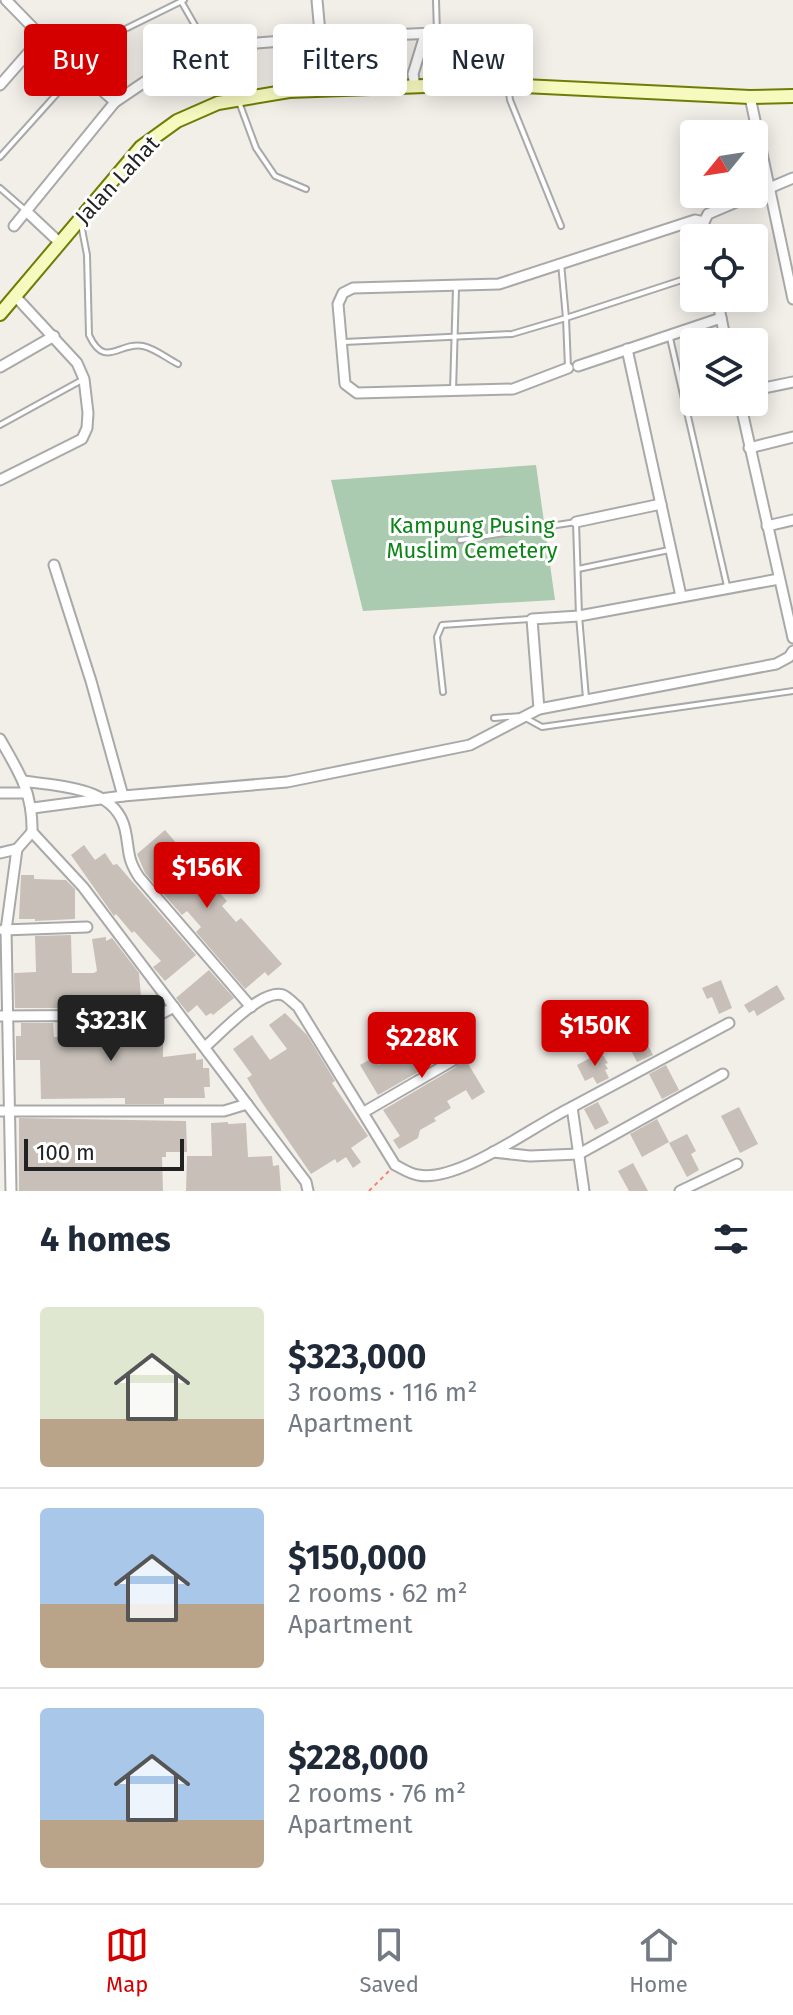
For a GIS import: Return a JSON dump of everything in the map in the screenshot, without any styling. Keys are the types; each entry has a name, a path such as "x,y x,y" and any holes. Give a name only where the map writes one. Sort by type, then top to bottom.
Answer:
{"main road":[{"name":"Jalan Lahat","path":"533,86 750,97 793,96"},
{"name":"Jalan Lahat","path":"407,87 423,87"},
{"name":"Jalan Lahat","path":"0,314 141,147 177,121 218,103 273,95"}],"street":[{"path":"6,0 29,24"},
{"path":"317,0 319,24"},
{"path":"415,87 413,74 423,42"},
{"path":"0,85 24,58"},
{"path":"14,226 115,102 143,83"},
{"path":"108,96 115,102"},
{"path":"750,97 790,265 793,299"},
{"path":"721,318 513,389 357,393 345,384 338,304 343,293 353,288 499,284 695,220 704,222 708,214 793,178"},
{"path":"26,211 59,242"},
{"path":"0,480 82,439 87,428 84,379 77,363 15,296"},
{"path":"720,312 723,328"},
{"path":"0,367 54,336"},
{"path":"627,349 681,596"},
{"path":"768,387 793,382"},
{"path":"743,416 793,638"},
{"path":"749,448 793,437"},
{"path":"576,522 661,504"},
{"path":"767,526 793,520"},
{"path":"54,565 123,796"},
{"path":"539,709 532,619 579,616 779,579"},
{"path":"33,808 123,796 287,782 470,745 539,709 776,664 793,651"},
{"path":"0,739 24,781 33,808 32,832 17,849 3,930 4,1111 11,1191"},
{"path":"24,781 88,793 114,805 125,828 129,862 139,877 251,1007"},
{"path":"0,793 27,793"},
{"path":"32,832 83,887 306,1182 308,1191"},
{"path":"0,853 17,849"},
{"path":"3,930 87,927"},
{"path":"205,1047 251,1007 272,994 284,996 298,1007 395,1165 415,1175 428,1176 450,1172 493,1152 729,1023"},
{"path":"4,1016 159,1015 174,1007"},
{"path":"364,1112 452,1061"},
{"path":"493,1152 530,1156 579,1154 723,1074"},
{"path":"4,1111 224,1111 247,1104"},
{"path":"572,1107 584,1191"},
{"path":"680,1191 737,1164"}],"lane":[{"path":"127,28 182,0 195,24"},
{"path":"436,0 437,24"},
{"path":"0,157 54,96"},
{"path":"509,96 561,226"},
{"path":"239,100 256,148 275,176 306,189"},
{"path":"0,188 26,211"},
{"path":"80,218 87,255 89,335 94,345 102,352 115,353 141,346 178,364"},
{"path":"561,263 573,367"},
{"path":"342,342 512,334 680,281"},
{"path":"453,392 456,286"},
{"path":"670,335 728,588"},
{"path":"0,425 84,379"},
{"path":"460,540 576,522 586,700"},
{"path":"578,569 671,550"},
{"path":"443,692 437,637 442,625 532,619"},
{"path":"494,718 522,716 542,727 793,691"}],"path":[{"path":"369,1191 395,1165"}],"green space":[{"name":"Kampung Pusing Muslim Cemetery","path":"536,465 555,600 363,611 331,480"}],"building":[{"path":"165,830 196,866 202,860 209,868 202,874 227,901 222,906 236,922 241,918 282,964 268,976 265,972 245,989 196,932 201,927 187,911 182,915 145,873 137,854"},
{"path":"84,845 95,860 105,853 113,865 117,864 196,955 165,981 153,967 161,961 134,931 132,933 116,914 114,916 71,855"},
{"path":"21,875 34,875 34,879 66,880 75,889 75,919 19,919"},
{"path":"71,935 72,973 97,971 92,939 106,937 106,941 112,938 139,973 142,1008 15,1008 14,973 36,972 35,936"},
{"path":"209,970 234,998 213,1015 206,1016 197,1005 188,1013 176,998"},
{"path":"721,980 732,1008 719,1014 712,997 707,999 702,988"},
{"path":"777,985 785,999 757,1016 754,1010 749,1013 744,1005"},
{"path":"285,1013 307,1035 335,1081 332,1083 368,1136 351,1148 361,1162 353,1168 346,1157 337,1163 335,1159 311,1174 261,1101 247,1078 252,1075 233,1049 252,1035 270,1060 287,1049 269,1025"},
{"path":"635,1019 653,1055 637,1062 619,1027"},
{"path":"442,1020 485,1092 472,1100 466,1090 447,1101 451,1108 420,1130 418,1138 399,1149 393,1140 400,1136 383,1110 456,1067 459,1058 455,1054 448,1055 378,1095 360,1065 374,1057 379,1065 398,1054 389,1041 405,1031 409,1038"},
{"path":"163,1022 163,1057 196,1053 196,1060 203,1059 203,1068 209,1068 210,1087 204,1087 205,1098 164,1098 164,1104 125,1104 125,1098 41,1099 40,1060 16,1060 16,1036 21,1036 21,1023 53,1023 54,1037 73,1037 73,1023"},
{"path":"601,1052 608,1063 605,1070 609,1078 597,1084 593,1077 585,1081 577,1065"},
{"path":"666,1065 679,1090 662,1099 649,1074"},
{"path":"598,1102 609,1123 595,1130 584,1109"},
{"path":"739,1107 758,1144 740,1153 721,1116"},
{"path":"19,1118 186,1121 187,1152 166,1152 166,1157 162,1157 163,1191 19,1191"},
{"path":"657,1119 669,1142 642,1157 630,1134"},
{"path":"211,1123 246,1123 248,1157 272,1156 273,1166 279,1165 281,1191 186,1191 187,1156 212,1156"},
{"path":"687,1134 696,1151 691,1154 699,1170 687,1177 669,1143"},
{"path":"633,1163 648,1191 629,1191 618,1171"}]}
